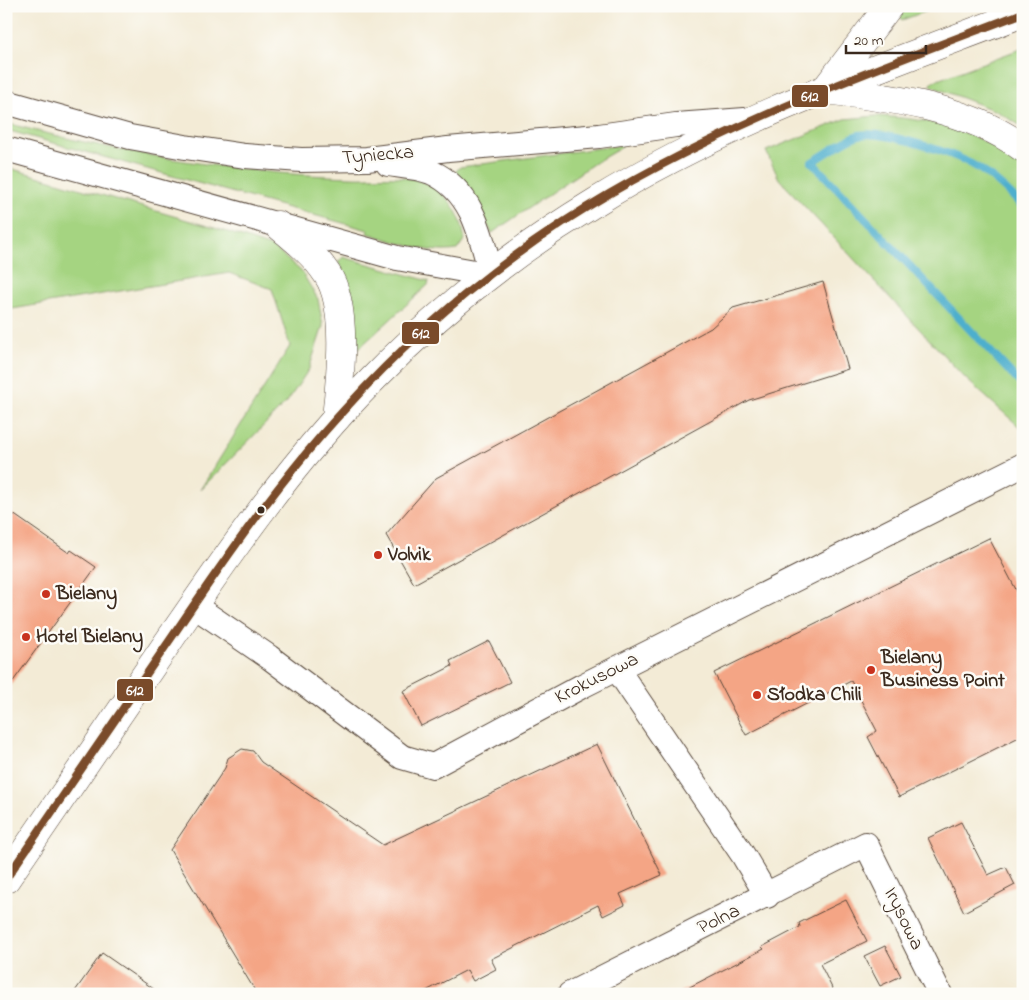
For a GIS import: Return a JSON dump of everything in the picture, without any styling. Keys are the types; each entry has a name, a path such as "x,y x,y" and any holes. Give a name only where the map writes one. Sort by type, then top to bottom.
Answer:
{"main road":[{"path":"825,90 889,6"},
{"path":"6,879 194,605 291,473 336,418 373,378 414,340 491,275 595,202 658,166 754,120 825,90 1023,13"},
{"path":"825,90 869,96 941,111 986,127 1023,148"},
{"path":"278,225 304,246 328,274 337,299 342,348 336,418"}],"street":[{"name":"Tyniecka","path":"6,102 130,136 185,147 245,156 301,160 367,160 448,148 754,120"},
{"path":"6,148 426,265 491,275 474,214 461,194 446,180 429,171 367,160"},
{"name":"Krokusowa","path":"194,605 269,657 402,757 432,766 617,669 1023,465"},
{"path":"617,669 743,855 767,896"},
{"name":"Polna","path":"570,994 767,896 866,844"},
{"name":"Irysowa","path":"866,844 940,994"}],"green space":[{"path":"906,6 941,6 902,20 900,17"},
{"path":"1023,48 1023,127 996,111 931,86 932,82"},
{"path":"876,116 918,120 954,129 988,144 1023,167 1023,430 965,378 779,179 766,151 845,119"},
{"path":"6,123 107,147 210,165 288,174 398,177 417,180 441,192 453,206 461,223 464,240 457,250 434,251 411,246 367,233 368,230 6,130"},
{"path":"622,145 622,147 593,164 492,233 456,171 460,167"},
{"path":"6,167 228,232 274,248 301,271 318,299 323,326 309,369 287,402 200,490 290,346 272,289 229,273 6,310"},
{"path":"343,257 429,281 428,285 357,350 354,345 356,307 348,281 338,262"}],"building":[{"path":"823,282 848,369 749,400 414,584 386,535 436,478 711,328 733,308"},
{"name":"Hotel Bielany","path":"6,509 69,553 71,550 96,567 6,691"},
{"name":"Bielany Business Point","path":"989,538 1023,603 1023,735 899,797 868,737 877,731 851,681 746,735 714,673"},
{"path":"489,641 510,682 421,726 403,691 452,666 450,661"},
{"path":"597,744 662,875 620,894 625,905 603,916 598,905 491,959 496,969 473,981 467,970 420,994 257,994 170,850 225,768 228,758 242,749 253,751 261,762 383,845"},
{"path":"961,822 988,875 1006,867 1015,885 964,912 928,838"},
{"path":"846,900 867,941 820,964 835,994 676,994 764,949 762,947 800,927 799,923"},
{"path":"885,946 901,976 880,986 864,956"},
{"path":"102,953 161,994 73,994"}],"waterway":[{"path":"1023,207 996,181 958,157 927,146 890,137 871,134 855,136 812,162 1023,386"}],"transit line":[{"name":"612","path":"6,879 255,518 321,435 395,357 449,308 535,241 619,188 674,158 788,105 1023,13"}],"place":[{"name":"Volvik","path":"378,555"},
{"name":"Bielany","path":"46,594"},
{"name":"Hotel Bielany","path":"26,637"},
{"name":"Bielany Business Point","path":"871,670"},
{"name":"Słodka Chili","path":"757,695"}]}
